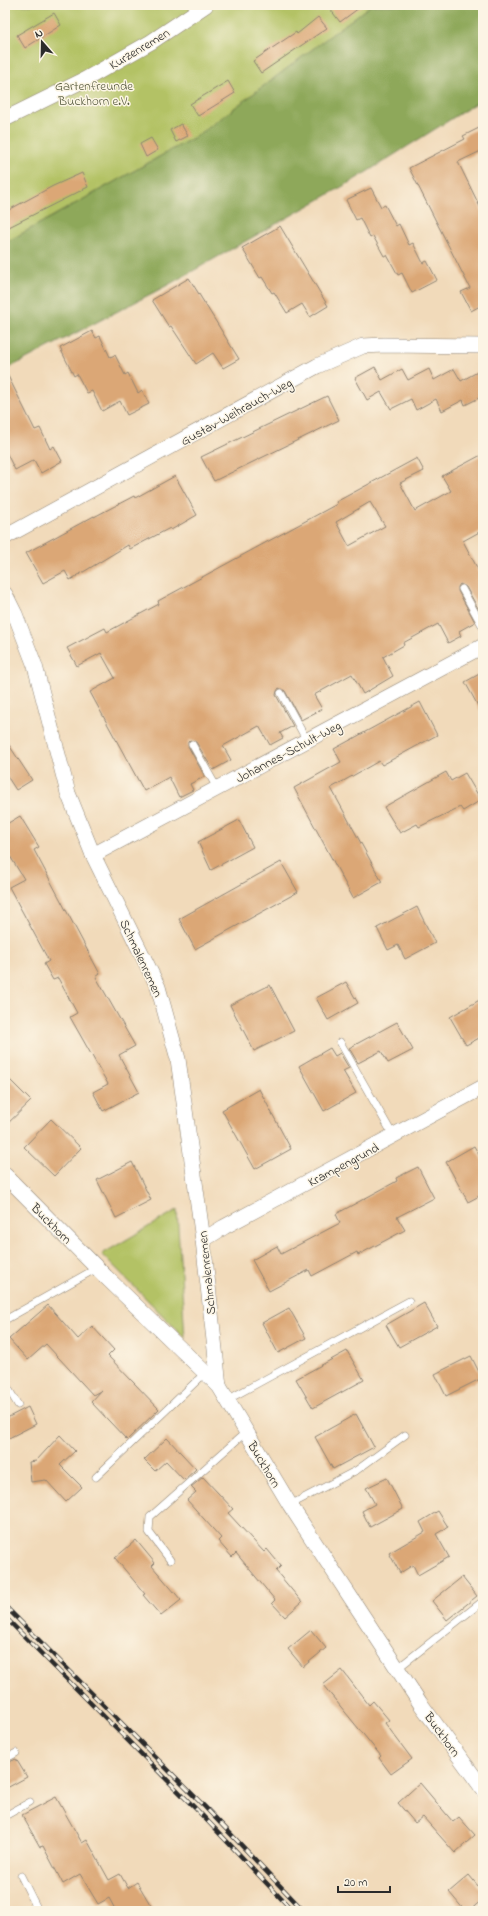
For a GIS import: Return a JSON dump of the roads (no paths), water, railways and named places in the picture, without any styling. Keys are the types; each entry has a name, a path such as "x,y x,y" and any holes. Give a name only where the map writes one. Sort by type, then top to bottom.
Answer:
{"street":[{"name":"Kurzenremen","path":"5,119 84,80 151,42 206,5"},
{"name":"Gustav-Weihrauch-Weg","path":"5,537 317,366 363,346 483,346"},
{"name":"Schmalenremen","path":"5,594 10,617 35,666 68,793 93,855 158,987 178,1059 202,1240 219,1386"},
{"name":"Johannes-Schult-Weg","path":"93,855 483,646"},
{"name":"Krampengrund","path":"202,1240 394,1137 483,1087"},
{"name":"Buckhorn","path":"5,1175 219,1386 290,1505 420,1703 483,1789"}],"lane":[{"path":"462,589 483,626"},
{"path":"281,693 307,741"},
{"path":"192,744 217,788"},
{"path":"340,1042 394,1137"},
{"path":"5,1320 98,1268"},
{"path":"227,1400 409,1302"},
{"path":"96,1477 205,1373"},
{"path":"5,1382 18,1405"},
{"path":"170,1560 150,1532 150,1517 246,1432"},
{"path":"290,1505 357,1470 405,1435"},
{"path":"398,1668 483,1601"},
{"path":"5,1759 16,1753"},
{"path":"5,1816 30,1802"},
{"path":"21,1876 36,1906 28,1911"}],"railway":[{"path":"5,1606 205,1807 304,1911"},
{"path":"5,1617 199,1812 293,1911"}],"park label":[{"name":"Gartenfreunde Buckhorn e.V.","path":"94,92"}]}
